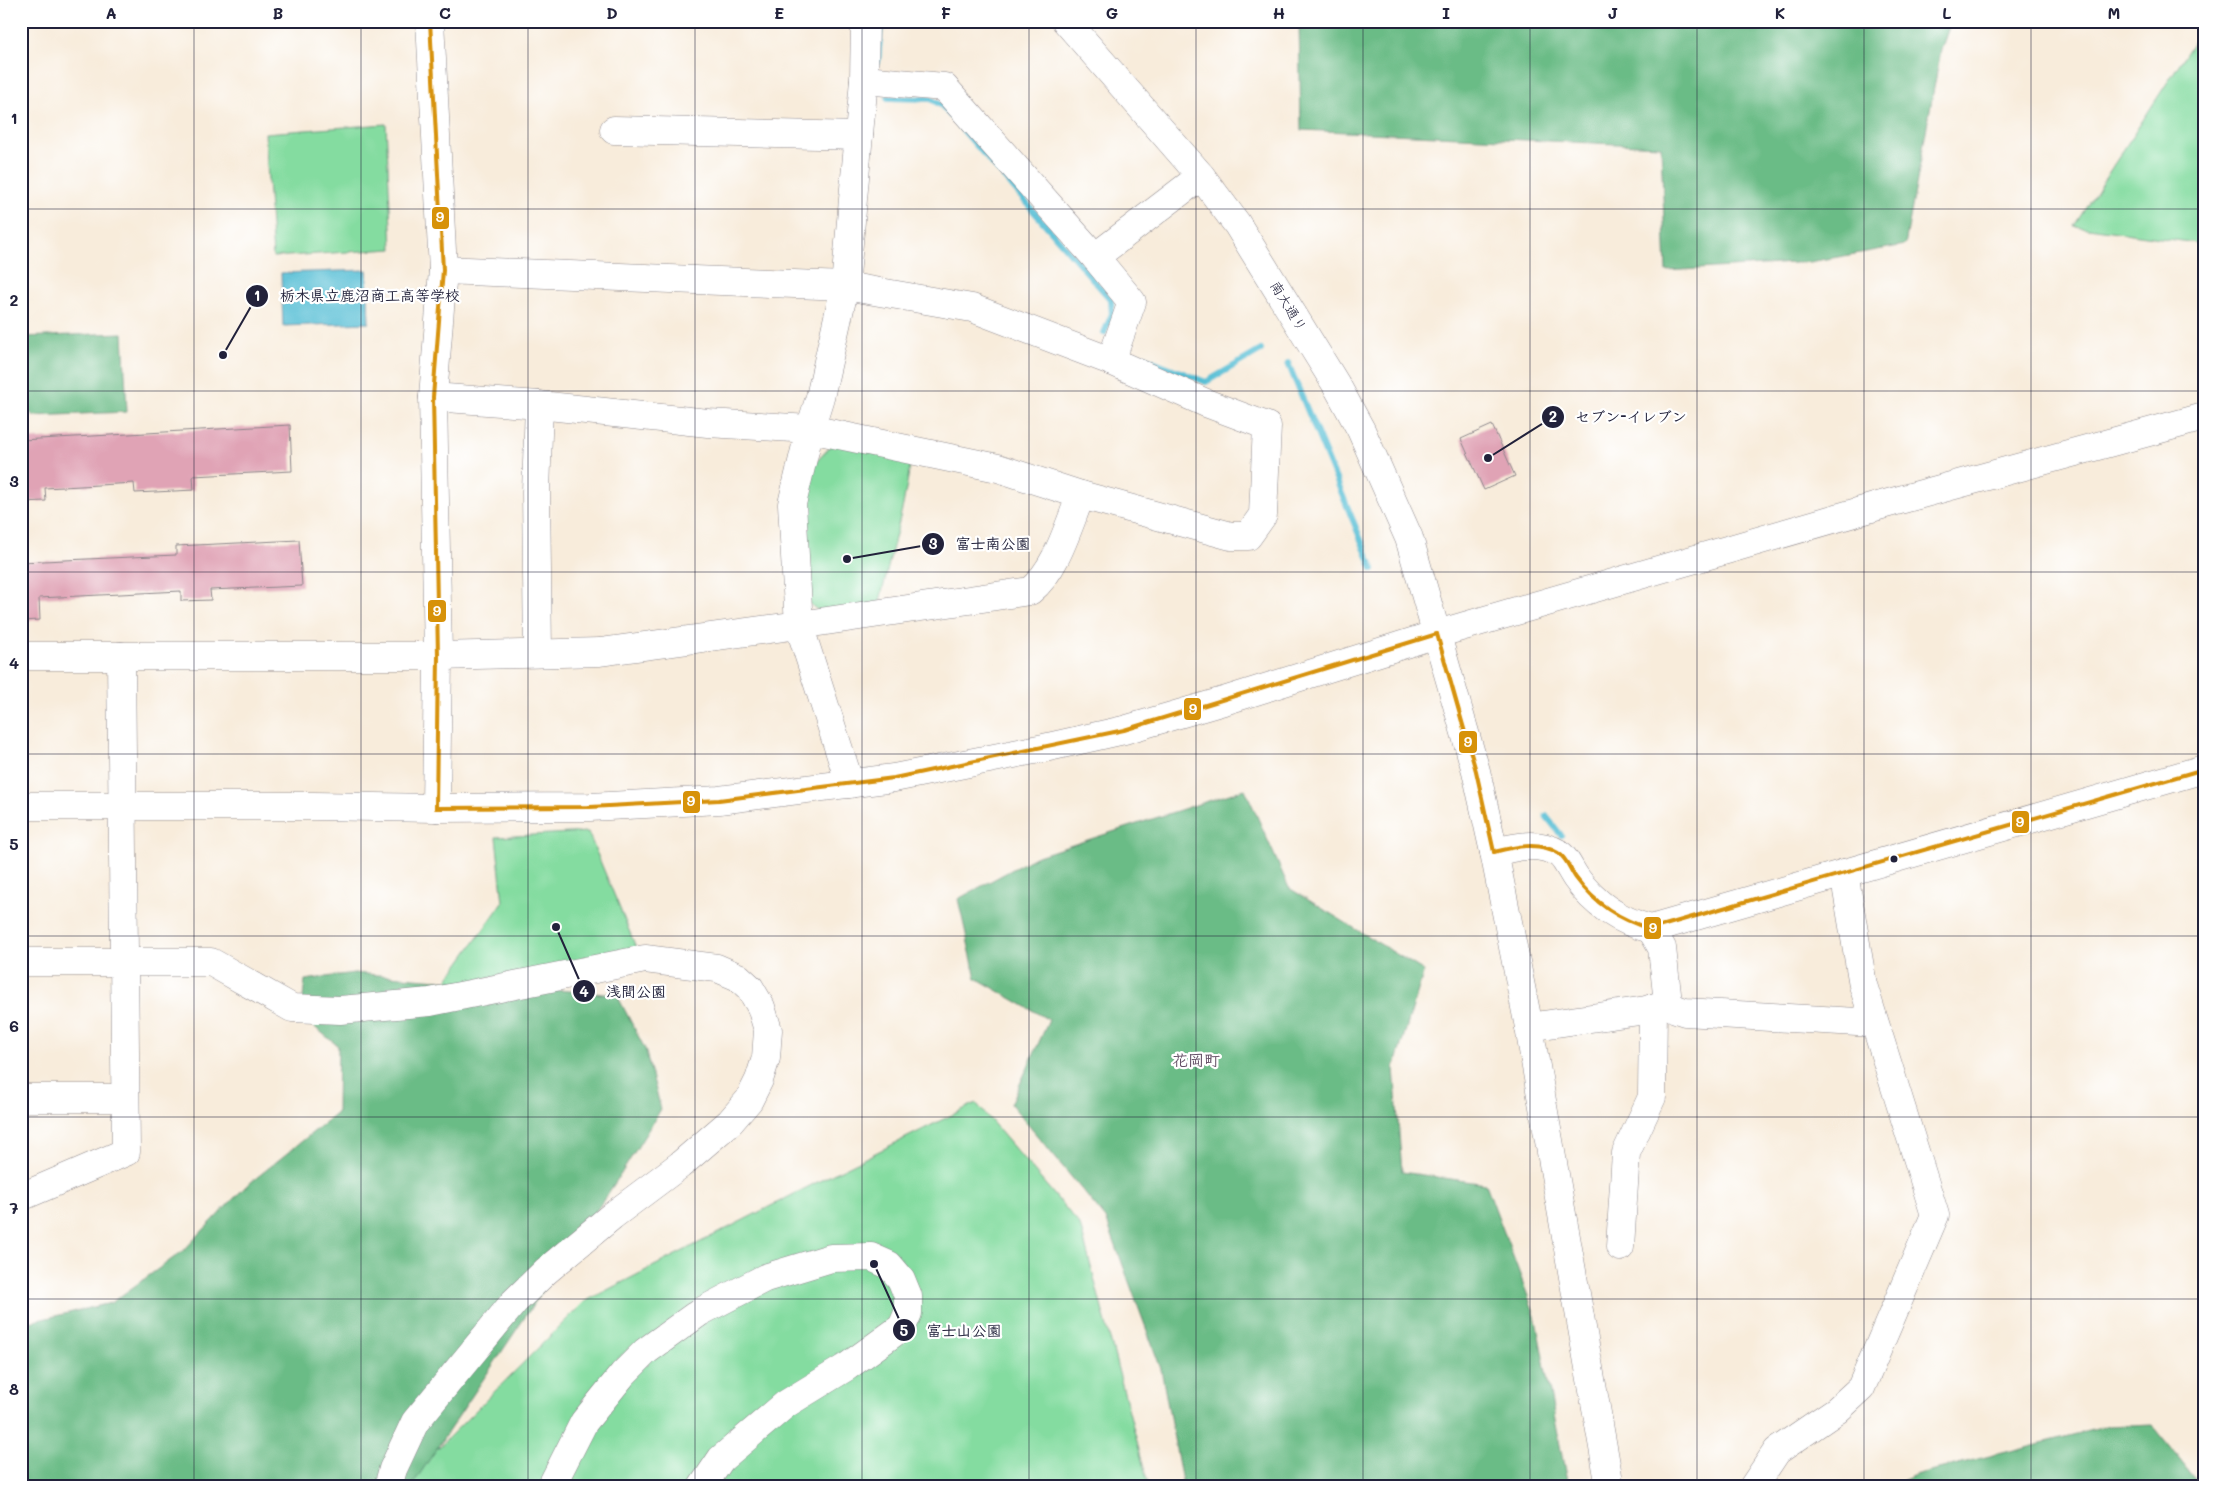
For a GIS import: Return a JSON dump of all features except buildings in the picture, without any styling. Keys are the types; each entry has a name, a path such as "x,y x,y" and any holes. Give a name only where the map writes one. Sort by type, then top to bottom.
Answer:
{"street":[{"path":"430,21 443,270 433,398 438,656 436,808"},
{"path":"850,784 799,626 792,504 810,429 820,397 845,286 864,80 865,21"},
{"name":"南大通り","path":"1066,21 1201,176 1237,224 1275,282 1361,430 1409,538 1476,771 1494,852 1529,1027 1610,1487"},
{"path":"864,80 944,87 1095,257 1132,302 1111,362"},
{"path":"614,130 859,136"},
{"path":"1095,257 1201,176"},
{"path":"433,398 539,405 708,423 810,429 998,468 1081,494 1231,536 1248,536 1263,515 1267,426 972,308 845,286 443,270"},
{"path":"538,652 536,492 539,405"},
{"path":"21,806 590,807 719,800 850,784 969,764 1124,730 1227,700 1437,634 1885,504 2204,417"},
{"path":"21,656 438,656 609,651 799,626 1030,591 1042,581 1053,562 1081,494"},
{"path":"21,1197 126,1152 124,1098 122,656"},
{"path":"1494,852 1519,846 1546,848 1560,854 1590,896 1603,907 1617,917 1650,929 2204,769"},
{"path":"1753,1487 1777,1451 1836,1410 1861,1388 1935,1215 1863,985 1844,873"},
{"path":"1620,1247 1626,1153 1652,1097 1660,1006 1662,948 1650,929"},
{"path":"21,962 211,962 292,1008 340,1010 430,1002 645,959 682,963 724,971 738,977 750,988 761,1007 768,1030 766,1058 759,1080 749,1100 730,1122 680,1165 605,1222 546,1271 514,1302 414,1422 393,1469 388,1487"},
{"path":"1529,1027 1660,1006 1685,1012 1878,1031"},
{"path":"21,1098 124,1098"},
{"path":"551,1487 584,1422 618,1380 646,1352 700,1312 765,1278 831,1258 871,1258 889,1265 901,1279 908,1296 908,1313 902,1327 848,1366 786,1404 720,1459 702,1487"}],"green space":[{"path":"1299,21 1951,21 1941,50 1905,245 1810,262 1666,271 1661,146 1301,130"},
{"path":"2204,26 2204,244 2074,226"},
{"path":"386,124 392,249 273,257 265,133"},
{"path":"123,333 127,412 34,416 23,406 21,337"},
{"path":"833,444 911,461 903,505 879,605 820,612 807,602 799,517 814,464"},
{"path":"1245,789 1289,888 1424,971 1394,1068 1402,1172 1486,1184 1535,1315 1568,1487 1183,1487 1161,1369 1106,1219 1011,1104 1049,1020 976,978 958,899 1035,857"},
{"path":"588,832 638,952 443,986 503,902 496,837"},
{"path":"354,973 617,995 645,1049 661,1109 621,1174 411,1487 21,1487 21,1324 111,1303 183,1251 245,1187 337,1113 338,1046 301,1016 305,980"},
{"path":"976,1103 1080,1225 1149,1487 399,1487 584,1302"},
{"path":"2152,1424 2202,1487 1887,1487 1915,1475 2108,1426"}],"water":[{"path":"367,270 369,323 283,326 281,273"}],"waterway":[{"path":"878,62 881,21"},
{"path":"888,98 931,99 942,106 1111,300 1112,314 1104,333"},
{"path":"1137,355 1206,382 1261,350"},
{"path":"1288,363 1373,569"},
{"path":"1546,816 1561,835"}],"transit line":[{"name":"9","path":"430,21 443,270 433,397 438,656 436,808"},
{"name":"9","path":"1437,634 1476,771 1494,852"},
{"name":"9","path":"436,808 590,807 719,800 894,778 1124,730 1437,634"},
{"name":"9","path":"1494,852 1526,846 1551,849 1564,858 1574,875 1591,896 1619,916 1651,929 2204,769"}],"place":[{"name":"栃木県立鹿沼商工高等学校","path":"223,355"},
{"name":"セブン-イレブン","path":"1488,458"},
{"name":"富士南公園","path":"847,559"},
{"name":"浅間公園","path":"556,927"},
{"name":"富士山公園","path":"874,1264"}],"district":[{"name":"花岡町","path":"1196,1059"}]}
